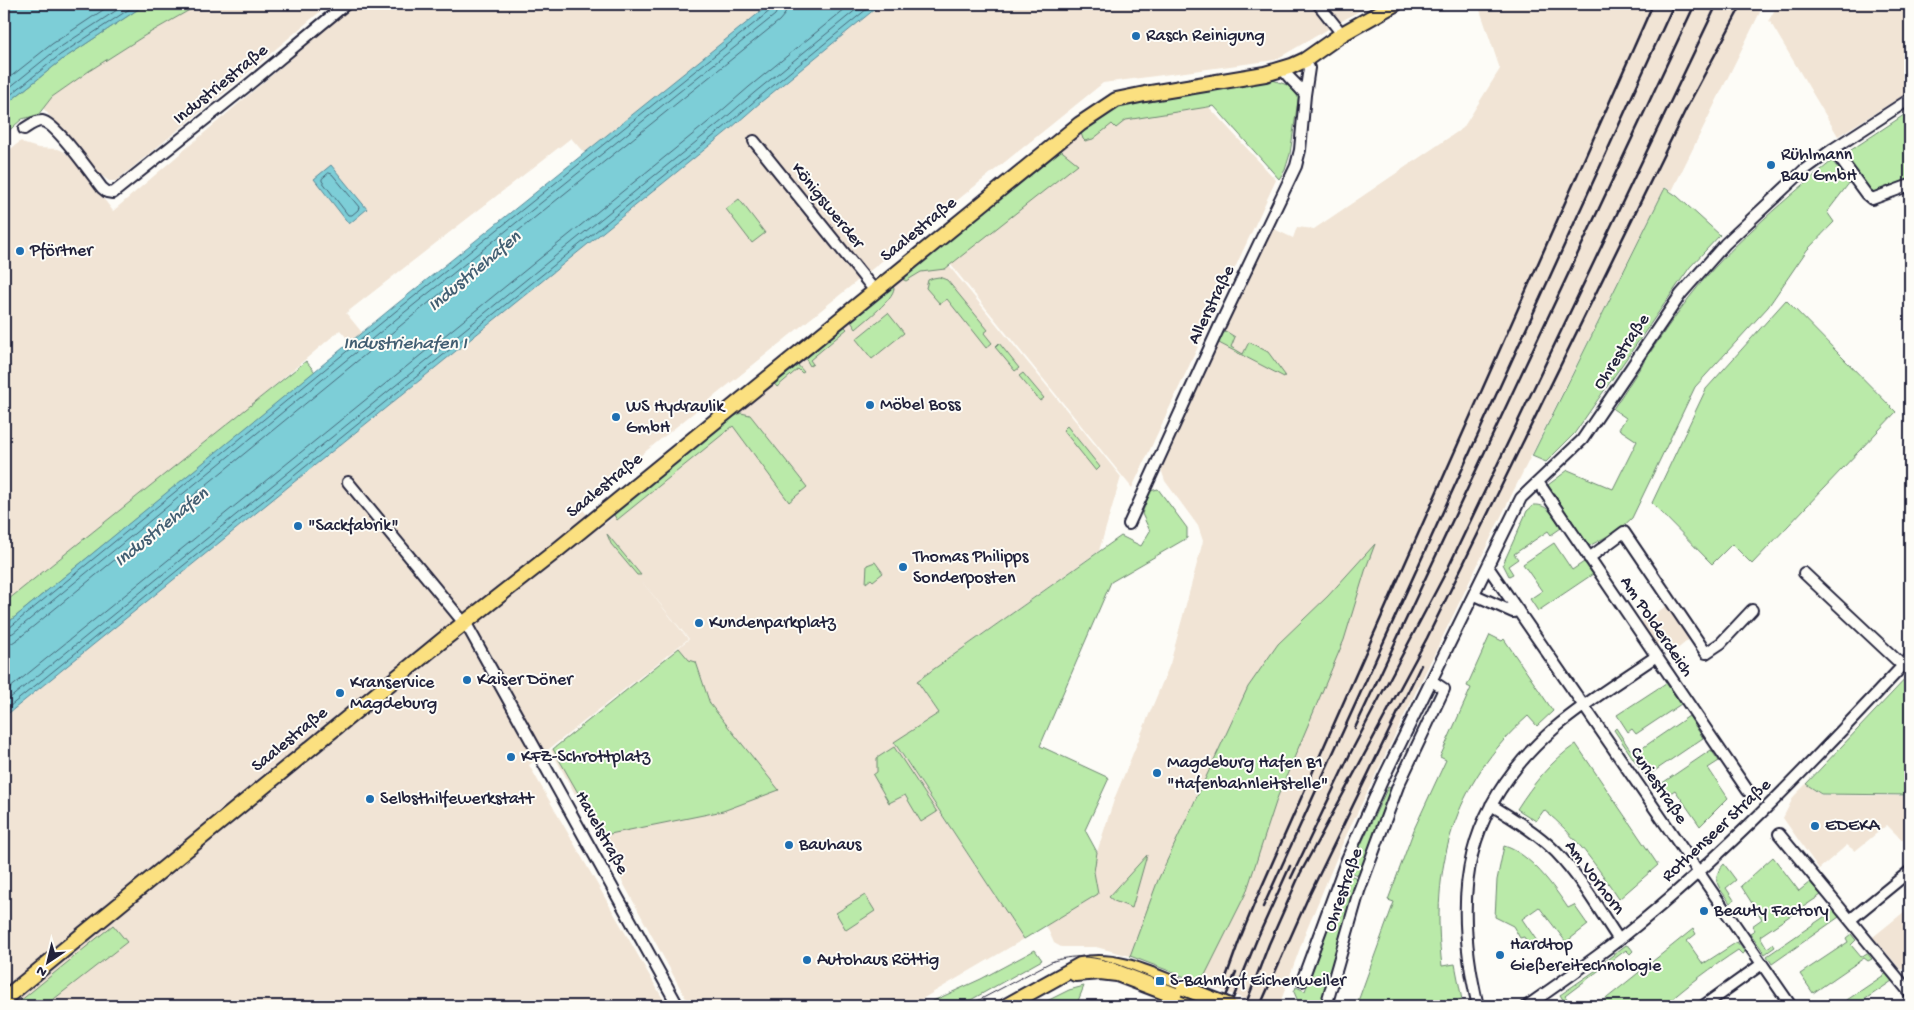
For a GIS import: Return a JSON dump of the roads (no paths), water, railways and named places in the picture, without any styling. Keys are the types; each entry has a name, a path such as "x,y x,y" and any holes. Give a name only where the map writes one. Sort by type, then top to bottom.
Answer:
{"main road":[{"name":"Saalestraße","path":"4,998 1073,130 1116,100 1284,69 1305,60 1342,34 1395,4"},
{"path":"1006,1006 1080,965 1110,968 1131,967 1230,1006"},
{"path":"1110,968 1126,977 1201,1006"}],"street":[{"name":"Industriestraße","path":"24,129 37,122 48,124 64,140 103,190 109,193 117,191 346,4"},
{"path":"1318,4 1342,34"},
{"name":"Allerstraße","path":"1130,524 1224,317 1294,171 1300,150 1309,68 1305,60"},
{"path":"1284,69 1286,75 1297,84 1305,95"},
{"name":"Ohrestraße","path":"1302,981 1347,859 1383,779 1521,498 1582,440 1681,294 1725,244 1804,170 1910,99"},
{"name":"Königswerder","path":"754,141 875,291"},
{"path":"1833,149 1872,200 1910,185"},
{"name":"Havelstraße","path":"348,482 465,623 678,1006"},
{"name":"Am Polderdeich","path":"1538,482 1655,657 1748,791"},
{"path":"1589,558 1624,532 1706,652 1721,643 1752,610"},
{"name":"Curiestraße","path":"1488,567 1791,1006"},
{"path":"1804,573 1907,662"},
{"path":"1475,595 1513,612 1518,610"},
{"path":"1478,1006 1466,944 1466,893 1474,845 1491,805 1509,776 1528,753 1557,726 1655,657"},
{"name":"Rothenseer Straße","path":"1527,1006 1619,940 1698,872 1800,774 1907,662"},
{"name":"Ohrestraße","path":"1326,1006 1359,891 1398,786 1444,689 1432,681"},
{"path":"1383,779 1398,786"},
{"name":"Am Vorhorn","path":"1491,805 1529,829 1561,857 1581,883 1619,940"},
{"path":"1779,834 1910,993"},
{"path":"1850,920 1910,871"},
{"path":"1702,1006 1762,964"}],"water":[{"path":"4,4 146,4 63,59 4,106"},
{"name":"Industriehafen I","path":"770,4 881,4 730,129 4,717 4,626 393,307"},
{"path":"331,165 367,209 349,224 314,179"}],"tram line":[{"path":"968,1006 1051,962 1074,957 1098,959 1114,963 1224,1006"}],"railway":[{"path":"1225,980 1255,902 1653,4"},
{"path":"1263,907 1674,4"},
{"path":"1355,728 1695,4"},
{"path":"1291,878 1351,752 1447,570 1717,4"},
{"path":"1245,1006 1269,944 1300,874 1427,638 1685,111 1742,4"},
{"path":"1260,1006 1307,900 1421,665"},
{"path":"1230,1006 1257,939 1290,866"},
{"path":"1222,1006 1236,972"}],"place":[{"name":"Rasch Reinigung","path":"1136,36"},
{"name":"Rühlmann Bau GmbH","path":"1771,165"},
{"name":"Pförtner","path":"20,251"},
{"name":"Möbel Boss","path":"870,405"},
{"name":"WS Hydraulik GmbH","path":"616,417"},
{"name":"\"Sackfabrik\"","path":"298,526"},
{"name":"Thomas Philipps Sonderposten","path":"903,567"},
{"name":"Kundenparkplatz","path":"699,623"},
{"name":"Kaiser Döner","path":"467,680"},
{"name":"Kranservice Magdeburg","path":"340,693"},
{"name":"KFZ-Schrottplatz","path":"511,757"},
{"name":"Magdeburg Hafen B1 \"Hafenbahnleitstelle\"","path":"1157,773"},
{"name":"Selbsthilfewerkstatt","path":"370,799"},
{"name":"EDEKA","path":"1815,826"},
{"name":"Bauhaus","path":"789,845"},
{"name":"Beauty Factory","path":"1704,911"},
{"name":"Hardtop Gießereitechnologie","path":"1500,955"},
{"name":"Autohaus Röttig","path":"807,960"},
{"name":"S-Bahnhof Eichenweiler","path":"1160,981"}],"water label":[{"name":"Industriehafen","path":"475,272"},
{"name":"Industriehafen","path":"162,528"}]}
